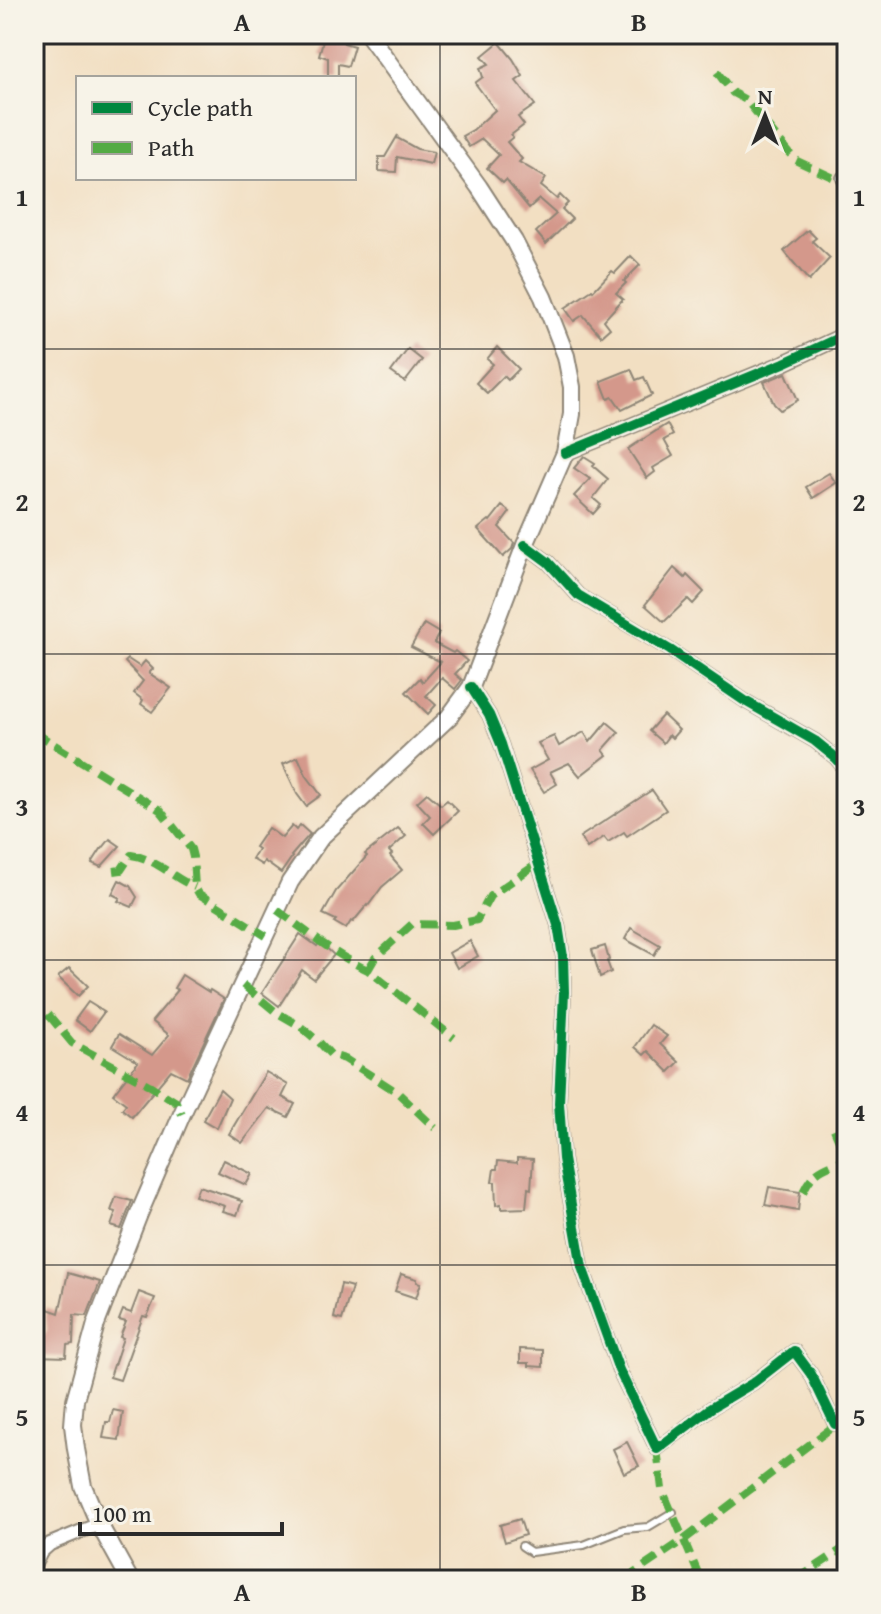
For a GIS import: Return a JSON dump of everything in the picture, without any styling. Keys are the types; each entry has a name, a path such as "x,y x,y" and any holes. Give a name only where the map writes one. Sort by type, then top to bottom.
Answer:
{"main road":[{"path":"130,1580 99,1524 79,1471 73,1425 75,1400 96,1324 182,1114 290,882 321,837 449,717 471,687 525,545 565,453 572,414 572,387 566,356 543,297 514,241 479,187 368,34"}],"street":[{"path":"565,453 847,334"},
{"path":"525,545 548,562 578,595 670,650 745,701 815,741 847,771"},
{"path":"471,687 489,715 501,744 558,925 564,980 559,1103 570,1205 582,1267 619,1370 657,1449 794,1351 811,1374 835,1424"},
{"path":"34,1566 41,1552 50,1544 99,1524"}],"lane":[{"path":"522,1546 531,1552 584,1545 624,1529 648,1527 673,1512"}],"building":[{"path":"325,34 347,34 344,43 354,46 348,66 338,64 338,76 328,76 328,58 319,55"},
{"path":"499,42 523,76 516,81 535,105 518,117 524,125 507,142 522,159 519,162 546,178 541,186 557,199 560,195 568,203 562,209 572,219 546,244 536,232 556,214 539,199 529,208 506,180 503,183 487,168 499,155 482,139 469,147 462,136 495,110 475,83 483,77 480,68 489,64 482,56"},
{"path":"398,135 397,138 417,149 434,152 431,164 397,157 396,172 379,171 379,157 385,157"},
{"path":"808,230 816,238 812,241 830,258 809,281 784,251"},
{"path":"631,256 640,265 616,293 623,299 604,320 610,328 601,336 583,315 574,321 565,308 593,291"},
{"path":"497,347 519,369 508,380 504,376 487,393 476,383 493,364 487,359"},
{"path":"408,349 422,360 405,382 391,372"},
{"path":"631,369 636,380 644,377 652,395 622,410 613,397 608,399 601,381"},
{"path":"786,373 798,400 780,410 764,382"},
{"path":"667,424 673,435 664,440 673,456 653,468 655,472 647,478 628,449"},
{"path":"584,456 595,463 593,466 608,479 593,498 601,505 593,514 574,496 590,479 574,468"},
{"path":"829,473 836,483 813,498 806,487"},
{"path":"502,506 510,512 499,527 514,543 503,557 478,529 490,521"},
{"path":"674,568 685,578 687,575 704,592 693,604 688,599 664,622 645,605"},
{"path":"424,624 439,633 434,643 453,653 455,651 467,661 455,674 462,680 455,689 442,678 426,696 436,705 428,714 406,692 420,678 423,682 441,662 411,647"},
{"path":"128,659 140,667 145,661 153,669 149,673 171,688 152,712 141,704 143,700 134,693 143,681 125,662"},
{"path":"663,715 679,730 672,738 669,735 663,743 649,731"},
{"path":"607,722 619,732 603,750 607,755 580,776 569,763 550,772 557,784 544,792 530,770 548,760 538,743 554,736 559,746 584,732 590,742"},
{"path":"298,757 306,775 321,795 306,806 283,764"},
{"path":"652,790 666,810 627,836 624,832 608,842 604,837 587,848 580,837"},
{"path":"427,793 441,805 447,800 458,811 434,834 423,823 430,816 417,802"},
{"path":"300,825 310,834 281,873 264,861 262,865 252,859 258,849 255,847 268,828 282,838 292,826 296,830"},
{"path":"398,828 406,836 389,851 402,870 382,887 346,929 323,914 336,891 367,856 365,854"},
{"path":"110,839 120,846 101,867 92,863 101,849"},
{"path":"119,880 130,886 137,897 132,907 118,901 120,898 112,894"},
{"path":"631,928 660,945 654,955 625,939"},
{"path":"300,934 317,946 320,942 334,955 314,979 302,970 279,1006 262,993"},
{"path":"470,941 478,956 457,968 449,953"},
{"path":"605,946 611,972 600,977 592,950"},
{"path":"69,968 88,986 78,996 58,977"},
{"path":"182,975 224,999 187,1078 171,1070 132,1117 122,1109 126,1104 113,1094 138,1062 112,1046 119,1034 152,1055 169,1035 152,1021 178,990 174,988"},
{"path":"88,1002 104,1012 90,1031 75,1020"},
{"path":"651,1025 667,1036 660,1044 679,1062 669,1072 648,1051 644,1055 635,1047"},
{"path":"266,1072 288,1085 282,1097 295,1104 288,1117 269,1108 242,1143 229,1134"},
{"path":"220,1089 230,1098 217,1128 203,1120"},
{"path":"517,1158 533,1159 526,1208 501,1209 501,1204 496,1205 495,1182 492,1182 494,1169 497,1169 498,1161 517,1163"},
{"path":"224,1160 252,1174 246,1185 218,1172"},
{"path":"199,1186 242,1201 237,1215 223,1211 225,1206 195,1196"},
{"path":"769,1187 800,1192 798,1211 765,1205"},
{"path":"116,1197 132,1201 121,1229 111,1226 116,1212 111,1211"},
{"path":"68,1273 100,1282 87,1316 74,1315 73,1344 67,1345 66,1357 36,1356 36,1344 40,1343 47,1330 45,1308 59,1313"},
{"path":"401,1274 421,1283 416,1298 395,1291"},
{"path":"341,1284 352,1287 342,1320 334,1318"},
{"path":"139,1292 155,1298 147,1317 143,1316 120,1380 110,1377 126,1322 119,1320 123,1310 131,1313"},
{"path":"520,1349 543,1350 543,1367 520,1363"},
{"path":"113,1410 123,1412 119,1440 103,1438 106,1422 110,1422"},
{"path":"627,1442 639,1466 624,1473 613,1449"},
{"path":"520,1519 525,1535 505,1542 500,1525"}],"marked path":[{"path":"717,72 733,93 746,100 795,160 847,184"},
{"path":"34,732 160,810 191,849 195,887 199,894 266,936"},
{"path":"114,871 121,870 131,855 148,860 195,887"},
{"path":"368,970 375,958 412,924 453,925 477,920 490,896 537,864"},
{"path":"277,910 332,950 368,970 454,1038"},
{"path":"243,985 276,1012 300,1026 331,1055 345,1059 397,1092 435,1128"},
{"path":"48,1014 72,1043 176,1102 182,1114"},
{"path":"834,1129 847,1159"},
{"path":"803,1192 816,1173 847,1158"},
{"path":"624,1580 685,1539 847,1416"},
{"path":"657,1449 662,1489 701,1580"},
{"path":"796,1580 847,1546"}],"cycle path":[{"path":"565,453 847,334"},
{"path":"525,545 548,562 578,595 670,650 745,701 815,741 847,771"},
{"path":"471,687 489,715 501,744 558,925 564,992 559,1103 563,1159 582,1267 619,1370 657,1449 794,1351 811,1374 835,1424"}]}
